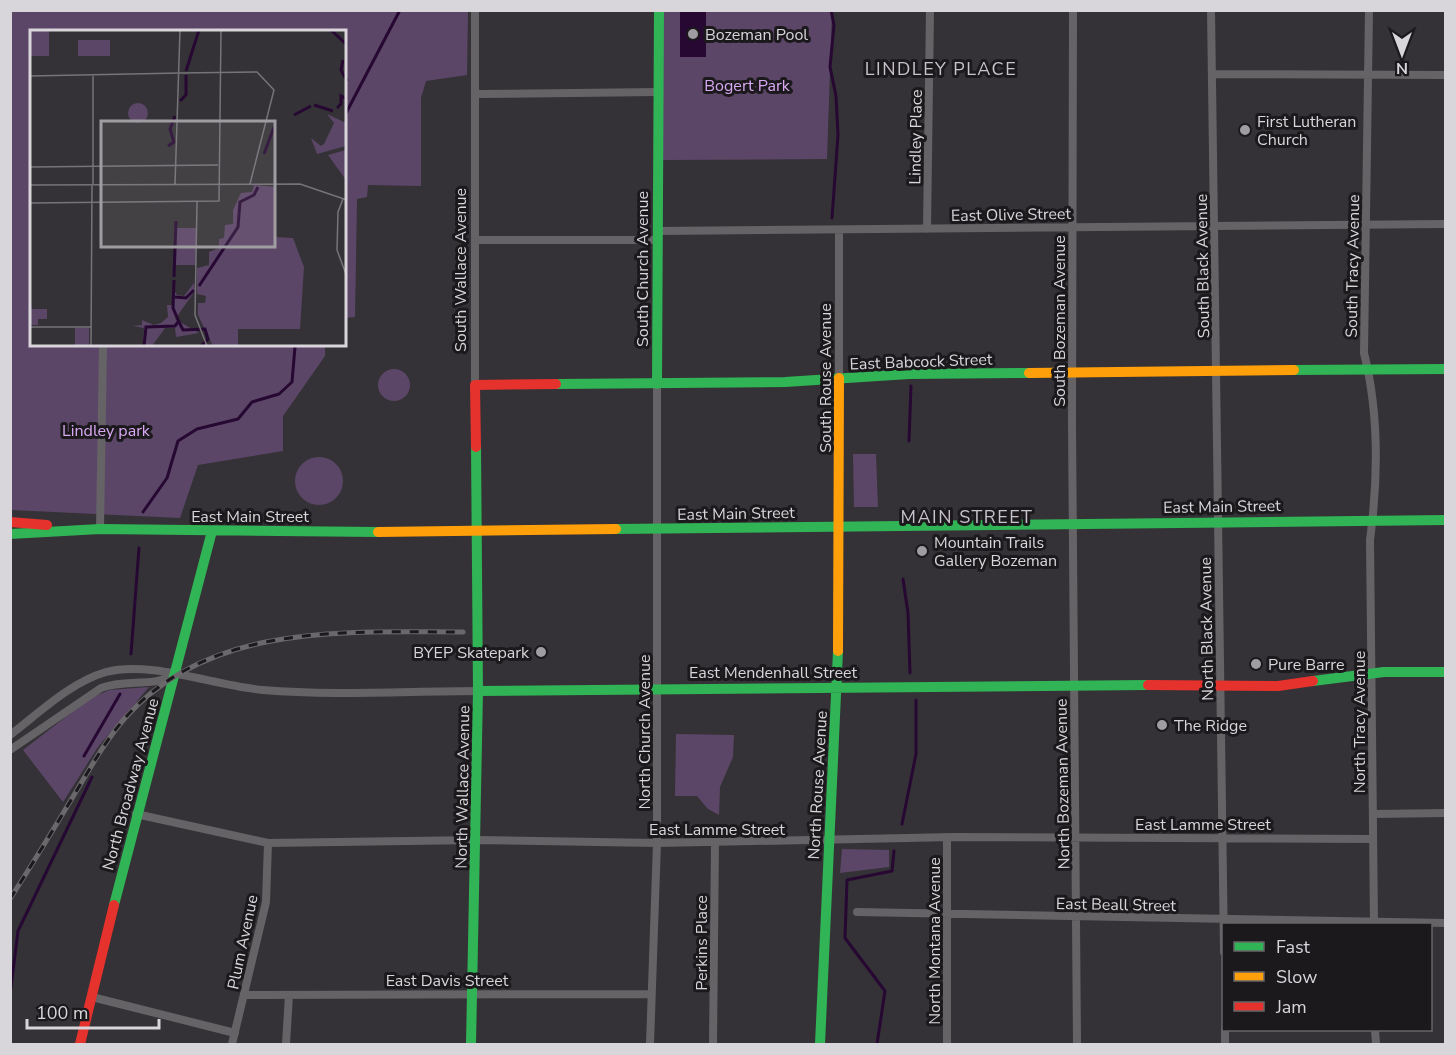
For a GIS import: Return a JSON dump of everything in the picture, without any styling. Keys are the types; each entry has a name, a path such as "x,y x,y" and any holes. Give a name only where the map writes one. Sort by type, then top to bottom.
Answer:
{"main road":[{"name":"South Church Avenue","path":"657,384 659,10"},
{"name":"East Babcock Street","path":"475,385 785,382 909,374 1446,369"},
{"name":"South Rouse Avenue","path":"839,526 840,378"},
{"name":"South Wallace Avenue","path":"475,385 475,529"},
{"name":"East Main Street","path":"10,522 100,529 212,531 1446,520"},
{"name":"North Rouse Avenue","path":"820,1044 840,608 839,526"},
{"name":"East Main Street","path":"10,534 100,529"},
{"name":"North Wallace Avenue","path":"471,1044 477,840 478,691 475,529"},
{"name":"North Broadway Avenue","path":"80,1044 136,814 212,531"},
{"name":"East Mendenhall Street","path":"478,691 1075,684 1278,686 1372,674 1446,672"}],"street":[{"name":"South Wallace Avenue","path":"475,10 475,385"},
{"name":"Lindley Place","path":"927,229 930,10"},
{"name":"South Bozeman Avenue","path":"1073,10 1073,523"},
{"name":"South Black Avenue","path":"1211,10 1217,522"},
{"name":"South Tracy Avenue","path":"1369,10 1364,353 1372,382 1375,499 1373,520"},
{"path":"1212,74 1446,75"},
{"path":"476,94 658,92"},
{"name":"East Olive Street","path":"476,240 839,230 1446,224"},
{"name":"South Rouse Avenue","path":"839,230 840,378"},
{"path":"100,529 103,346"},
{"name":"South Church Avenue","path":"657,384 657,528"},
{"name":"North Tracy Avenue","path":"1373,520 1370,540 1374,923"},
{"name":"North Black Avenue","path":"1217,522 1223,923"},
{"name":"North Bozeman Avenue","path":"1073,523 1077,1044"},
{"name":"North Church Avenue","path":"650,1044 657,843 659,688 657,528"},
{"name":"East Mendenhall Street","path":"10,735 79,684 113,670 158,669 175,675 238,688 298,692 478,691"},
{"path":"10,750 101,688 127,683 158,683 175,675"},
{"path":"1373,814 1446,813"},
{"name":"East Lamme Street","path":"136,814 268,843 477,840 657,843 947,837 1373,838"},
{"name":"North Montana Avenue","path":"947,837 947,1044"},
{"name":"Perkins Place","path":"713,1044 715,842"},
{"name":"Plum Avenue","path":"232,1044 266,902 268,843"},
{"name":"East Beall Street","path":"857,912 1336,923"},
{"name":"East Davis Street","path":"244,995 650,994"},
{"path":"286,1044 289,995"},
{"path":"92,997 235,1033"}],"green space":[{"name":"Lindley park","path":"10,11 468,11 467,75 426,81 421,98 421,186 368,185 367,197 357,199 355,317 346,318 346,30 30,30 30,346 325,346 325,356 283,416 283,451 198,465 180,518 11,510"},
{"name":"Bogert Park","path":"663,11 832,11 827,159 662,160"},
{"path":"394,369 406,373 410,385 406,397 394,401 382,397 378,385 382,373"},
{"path":"853,454 876,454 878,507 854,507"},
{"path":"319,457 336,464 343,481 336,498 319,505 302,498 295,481 302,464"},
{"path":"149,687 98,747 63,802 23,750 89,699 109,690"},
{"path":"676,734 734,735 733,757 720,787 719,815 708,809 697,796 675,796"},
{"path":"842,849 889,850 889,867 840,873"}],"shaded area":[{"name":"Bozeman Pool","path":"680,11 706,11 706,57 680,57"}],"waterway":[{"path":"346,113 400,10"},
{"path":"831,10 834,25 830,67 836,96 838,135 832,218"},
{"path":"143,512 167,478 178,441 197,429 238,419 252,402 279,394 292,382 294,346"},
{"path":"909,441 911,386"},
{"path":"131,654 139,548"},
{"path":"903,579 908,613 910,673"},
{"path":"84,756 120,694"},
{"path":"902,824 916,754 916,700"},
{"path":"10,995 18,931 92,777"},
{"path":"877,1044 885,991 845,938 847,880 892,871 894,851"}],"railway":[{"path":"10,899 118,726 159,687 197,664 239,649 282,639 373,632 463,632"}],"traffic: fast":[{"path":"657,384 659,10"},
{"path":"1294,370 1446,369"},
{"path":"556,384 785,382 909,374 1029,373"},
{"path":"471,1044 478,691 476,447"},
{"path":"616,529 1446,520"},
{"path":"10,534 100,529 378,532"},
{"path":"114,905 212,531"},
{"path":"820,1044 838,651"},
{"path":"1313,681 1384,672 1446,672"},
{"path":"478,691 1148,685"}],"traffic: slow":[{"path":"1029,373 1294,370"},
{"path":"838,651 839,378"},
{"path":"378,532 616,529"}],"traffic: jam":[{"path":"476,447 475,385 556,384"},
{"path":"10,522 47,525"},
{"path":"1148,685 1278,686 1313,681"},
{"path":"80,1044 114,905"}],"place":[{"name":"Bozeman Pool","path":"693,34"},
{"name":"First Lutheran Church","path":"1245,130"},
{"name":"Mountain Trails Gallery Bozeman","path":"922,551"},
{"name":"BYEP Skatepark","path":"541,652"},
{"name":"Pure Barre","path":"1256,664"},
{"name":"The Ridge","path":"1162,725"}],"district":[{"name":"LINDLEY PLACE","path":"941,69"},
{"name":"MAIN STREET","path":"967,517"}]}
